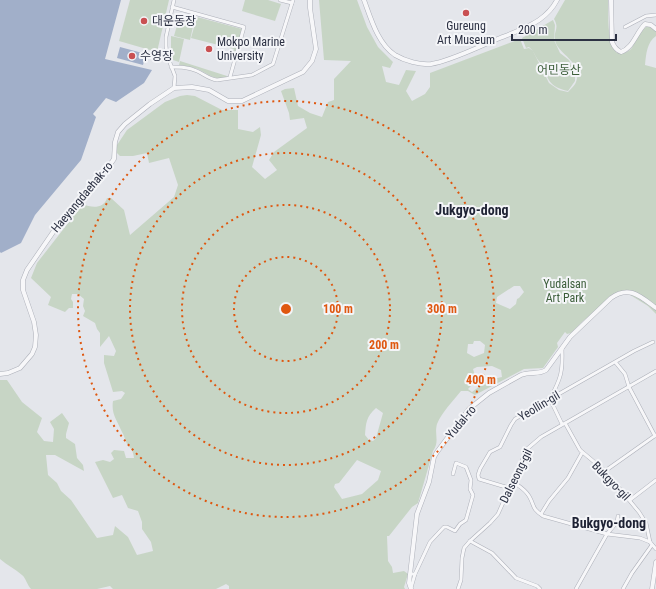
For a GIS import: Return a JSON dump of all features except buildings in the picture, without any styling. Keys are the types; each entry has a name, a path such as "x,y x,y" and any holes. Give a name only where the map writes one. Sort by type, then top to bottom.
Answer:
{"street":[{"path":"174,0 166,41 167,55 175,76 174,88 192,87 209,90 228,101 242,101 299,75 310,65 315,54 316,45 310,0"},
{"path":"171,67 184,67 196,70 212,79 217,80 252,75 274,64 293,2 280,0"},
{"path":"364,0 379,36 387,48 396,55 422,64 432,64 446,60 530,25 546,14 557,0"},
{"path":"611,0 612,42 617,51 621,52 628,49 636,34 645,24 651,25 656,29"},
{"path":"172,7 244,27 230,77"},
{"path":"625,27 646,16 656,15"},
{"name":"Haeyangdaehak-ro","path":"0,374 8,373 20,368 32,354 36,335 34,322 23,290 23,280 34,258 58,225 114,159 115,142 118,132 125,124 150,104 174,88"},
{"name":"Yudal-ro","path":"411,589 409,583 413,574 417,514 429,482 434,457 469,409 489,393 521,375 526,373 541,373 546,370 570,337 618,293 622,291 634,293 656,308"},
{"name":"Yeollin-gil","path":"509,488 479,479 478,475 490,452 500,448 515,419 616,363 634,351 653,342"},
{"path":"550,399 563,368 562,348"},
{"path":"605,471 655,436 629,387 625,374 616,363"},
{"name":"Dalseong-gil","path":"458,589 461,580 463,552 470,541 494,519 530,445 541,437 656,371"},
{"name":"Bukgyo-gil","path":"550,399 582,453 605,471 630,500 646,523 651,544"},
{"path":"541,514 549,501 568,478 582,453"},
{"path":"413,574 433,539 446,526 455,531 460,524 466,520 473,494 470,489 471,480 466,467 456,463 453,474"},
{"path":"630,500 656,480"},
{"path":"512,481 524,490 529,496 535,510 541,514 607,534 640,538 651,544 656,549"},
{"path":"576,589 607,534 617,522 618,516"},
{"path":"470,541 492,553 516,578 537,588"},
{"path":"623,589 651,544"},
{"path":"652,589 656,564"}],"green space":[{"name":"대운동장","path":"130,0 169,0 157,52 119,41"},
{"path":"245,0 268,0 281,4 275,21 242,11"},
{"name":"Yudalsan Art Park","path":"319,0 357,0 367,27 378,47 393,62 390,68 382,66 386,82 399,85 406,70 416,71 406,91 412,101 425,94 430,87 430,73 520,39 524,49 529,48 533,51 549,83 559,90 568,92 576,82 576,69 557,45 555,40 556,22 554,19 565,0 608,0 608,21 611,41 617,53 623,53 630,50 639,34 646,27 649,26 656,31 656,36 648,49 645,65 656,68 656,314 648,306 627,293 613,298 583,321 571,333 567,334 565,332 557,343 558,347 543,368 524,369 475,395 468,391 461,391 437,424 437,441 418,503 412,507 389,536 387,536 388,561 392,567 393,573 404,571 408,574 404,587 405,589 229,589 229,586 226,584 216,589 113,589 110,586 97,589 31,589 23,576 0,559 0,380 7,380 22,402 42,418 37,432 44,441 53,442 54,429 50,422 62,413 69,423 66,438 75,444 77,458 83,465 84,471 55,455 46,455 48,475 57,483 61,491 71,500 97,538 113,535 115,526 128,537 137,555 153,551 151,542 142,529 142,522 138,511 128,508 122,495 113,498 95,462 103,460 110,462 114,459 111,453 114,450 124,451 126,458 134,458 113,410 113,401 121,399 125,393 122,391 113,392 104,363 104,355 114,356 116,351 109,336 100,347 100,333 95,323 83,316 85,311 83,306 84,299 78,294 72,294 71,299 73,302 73,308 69,308 65,312 48,305 51,297 31,278 37,263 83,204 97,207 103,204 107,198 111,198 124,210 130,235 174,197 178,185 169,158 149,163 147,153 133,156 120,156 115,151 117,145 127,130 165,102 180,96 195,96 222,110 238,110 238,129 253,132 260,127 261,135 252,167 265,179 277,170 269,160 274,152 307,128 304,118 290,120 281,91 294,88 298,106 310,113 322,117 328,102 334,100 334,79 351,61 324,60","holes":["514,286 520,286 524,292 517,299 516,304 510,309 496,303 497,297","474,341 480,341 485,345 484,353 474,357 467,353 468,344 473,344","492,366 501,370 502,377 488,380 472,392 468,389 477,383 473,369 477,367","376,408 383,413 376,438 373,441 369,440 365,435 366,424 370,414","357,460 381,471 378,480 362,494 342,499 334,487 335,484 339,483"]},
{"path":"197,17 242,29 235,52 233,52 234,49 191,38"},
{"path":"179,18 194,22 190,40 174,36"},
{"name":"어민동산","path":"553,20 555,25 554,40 560,53 569,60 575,73 575,81 568,91 553,85 550,82 542,64 529,47 526,48 522,38"},
{"path":"171,36 184,39 179,62 173,60 171,52"},
{"path":"180,61 228,76 224,78 212,77 198,69 179,65"}],"water":[{"path":"0,0 121,0 105,59 152,70 144,83 116,102 106,98 93,114 96,117 81,160 35,215 21,243 1,253 0,252"},
{"name":"수영장","path":"120,47 146,54 143,65 117,58"}],"place":[{"name":"Gureung Art Museum","path":"466,13"},
{"name":"대운동장","path":"144,21"},
{"name":"Mokpo Marine University","path":"209,49"},
{"name":"수영장","path":"132,56"}],"district":[{"name":"Jukgyo-dong","path":"472,210"},
{"name":"Bukgyo-dong","path":"609,523"}]}
